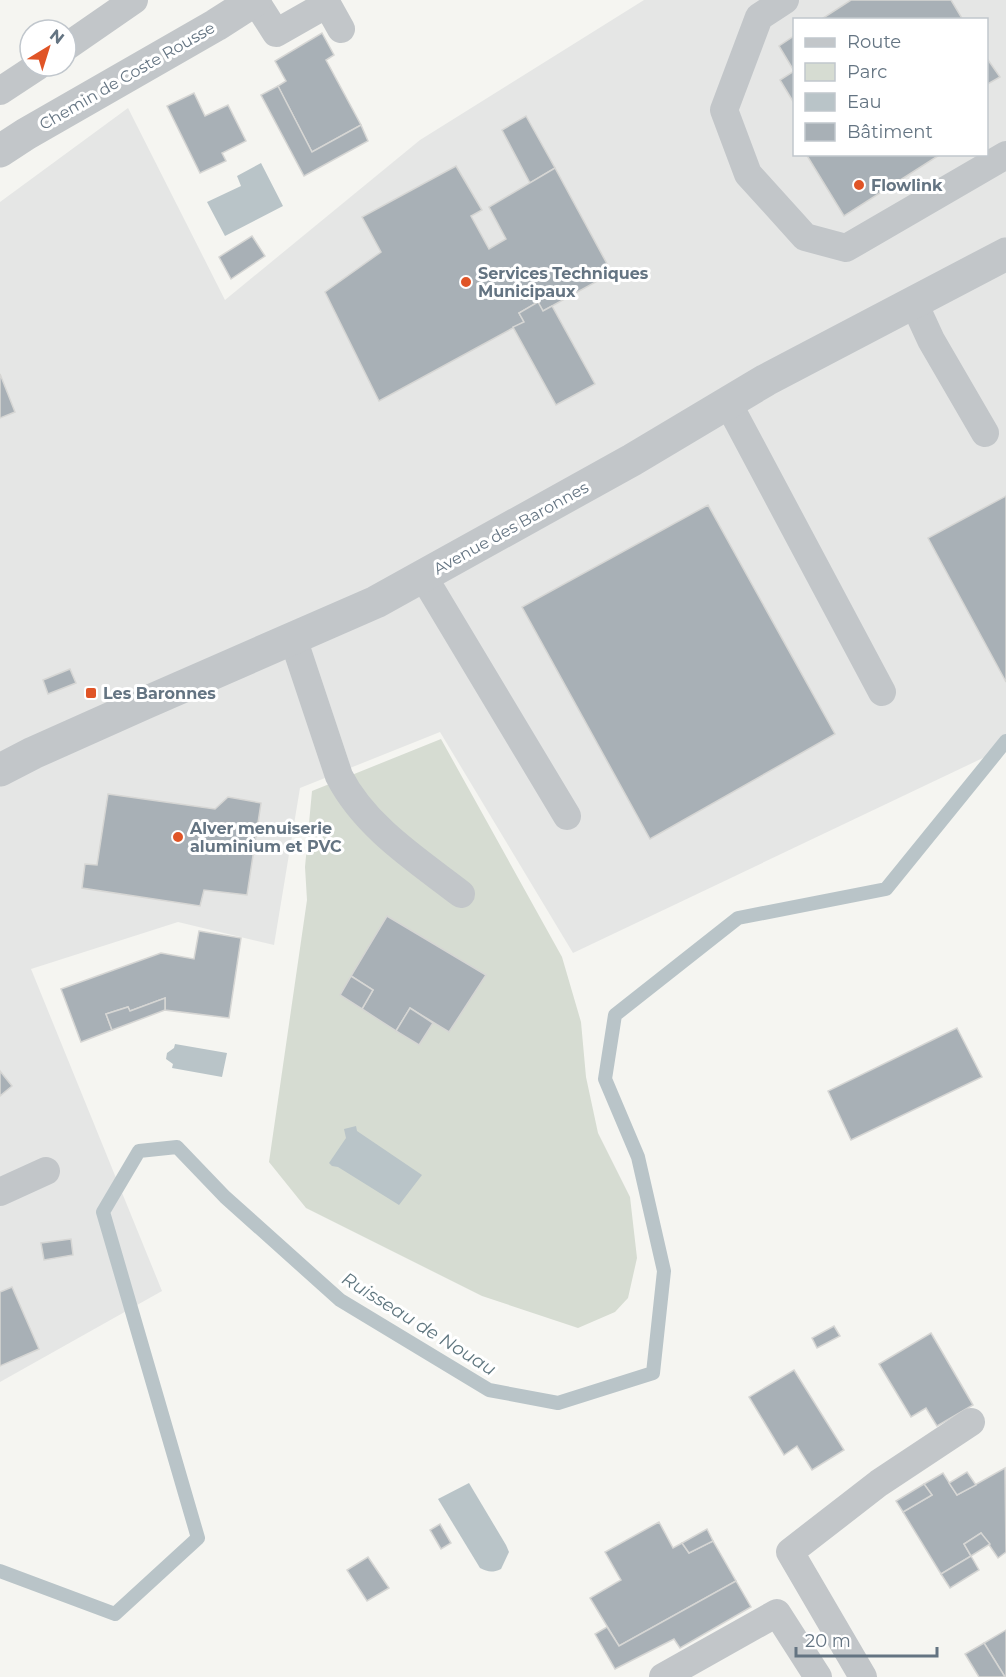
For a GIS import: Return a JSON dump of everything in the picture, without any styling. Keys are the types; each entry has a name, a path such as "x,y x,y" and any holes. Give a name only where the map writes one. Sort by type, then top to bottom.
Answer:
{"street":[{"name":"Chemin de Coste Rousse","path":"0,151 255,0"},
{"name":"Avenue des Baronnes","path":"0,770 43,748 376,602 632,460 766,380 1006,254"}],"lane":[{"path":"78,39 134,0"},
{"path":"255,0 276,33 327,4 341,28"},
{"path":"785,0 759,17 724,110 748,174 805,237 846,248 1006,155"},
{"path":"0,91 20,78"},
{"path":"914,303 931,340 985,432"},
{"path":"728,403 882,692"},
{"path":"423,576 567,816"},
{"path":"293,638 339,776 348,794 387,836 461,894"},
{"path":"0,1192 46,1171"},
{"path":"863,1677 790,1552 879,1483 971,1422"},
{"path":"663,1677 777,1613 818,1677"}],"shaded area":[{"path":"644,0 1006,0 1006,747 573,953 440,732 300,788 274,945 178,922 31,969 162,1291 0,1382 0,202 128,108 225,300 420,140"}],"green space":[{"path":"441,739 562,957 581,1022 586,1077 598,1133 630,1197 637,1258 628,1298 615,1312 578,1328 482,1296 306,1208 269,1162 307,900 305,867 312,791"}],"water":[{"path":"261,163 283,206 225,236 207,202 241,186 237,176"},
{"path":"175,1044 227,1053 222,1077 172,1068 173,1064 166,1059 167,1053 174,1048"},
{"path":"356,1126 357,1131 422,1175 399,1205 329,1163 346,1138 344,1129"},
{"path":"469,1483 509,1552 501,1569 490,1572 480,1568 438,1499"}],"building":[{"path":"851,0 951,0 962,18 823,18"},
{"path":"322,33 334,55 326,60 361,125 312,152 278,86 286,81 275,61"},
{"path":"793,37 793,69 779,46"},
{"path":"988,60 1000,77 988,84"},
{"path":"793,72 793,101 780,80"},
{"path":"278,86 312,152 361,125 368,141 304,176 261,95"},
{"path":"194,93 205,116 228,105 246,141 222,153 226,161 200,173 167,106"},
{"path":"526,116 555,168 530,183 502,130"},
{"name":"Flowlink","path":"807,156 938,156 844,216"},
{"name":"Services Techniques Municipaux","path":"456,166 482,210 471,216 489,249 506,239 489,207 555,168 612,273 543,311 538,302 519,313 524,322 379,401 325,292 381,252 362,217"},
{"path":"252,236 265,256 231,279 219,257"},
{"path":"538,302 543,311 552,306 595,384 556,405 513,327 524,322 519,313"},
{"path":"0,374 15,412 0,418"},
{"path":"1006,496 1006,682 928,538"},
{"path":"708,505 835,734 650,839 522,607"},
{"path":"70,669 76,683 48,694 43,680"},
{"name":"Alver menuiserie aluminium et PVC","path":"108,794 215,809 228,797 261,803 247,895 204,890 200,906 82,888 85,864 97,865"},
{"path":"387,916 486,975 449,1032 410,1008 396,1031 362,1009 373,990 351,976"},
{"path":"199,931 241,938 229,1018 165,1010 165,998 130,1011 128,1007 106,1014 112,1030 81,1042 61,989 161,953 194,959"},
{"path":"351,976 373,990 362,1009 340,995"},
{"path":"165,998 165,1010 112,1030 106,1014 128,1007 130,1011"},
{"path":"410,1008 433,1023 419,1045 396,1031"},
{"path":"957,1028 982,1077 851,1140 828,1091"},
{"path":"0,1071 12,1086 0,1096"},
{"path":"71,1239 73,1255 44,1260 41,1243"},
{"path":"12,1287 39,1349 0,1366 0,1292"},
{"path":"834,1326 840,1336 817,1348 812,1338"},
{"path":"931,1333 973,1405 937,1426 926,1408 911,1417 879,1364"},
{"path":"794,1370 844,1450 812,1470 797,1446 784,1455 749,1397"},
{"path":"1005,1468 1006,1552 998,1558 981,1533 964,1544 971,1556 941,1574 903,1512 932,1495 924,1484 943,1473 957,1495"},
{"path":"967,1472 976,1485 957,1495 949,1483"},
{"path":"924,1484 932,1495 903,1512 896,1501"},
{"path":"659,1522 673,1548 682,1543 689,1553 713,1541 736,1581 619,1646 590,1598 621,1580 605,1552"},
{"path":"440,1524 451,1543 441,1549 430,1530"},
{"path":"707,1529 713,1541 689,1553 682,1543"},
{"path":"981,1533 990,1544 971,1556 964,1544"},
{"path":"971,1556 979,1570 950,1588 941,1574"},
{"path":"368,1557 389,1588 367,1601 347,1570"},
{"path":"736,1581 751,1607 680,1648 674,1639 615,1669 595,1634 607,1627 619,1646"},
{"path":"1006,1630 1006,1677 1005,1677 984,1643"},
{"path":"984,1643 1005,1677 979,1677 965,1654"}],"waterway":[{"name":"Ruisseau de Nouau","path":"0,1571 115,1614 198,1538 103,1212 139,1151 177,1147 225,1197 340,1300 489,1390 558,1403 653,1373 664,1271 638,1157 605,1079 615,1015 738,918 886,889 1006,741"}],"place":[{"name":"Flowlink","path":"859,185"},
{"name":"Services Techniques Municipaux","path":"466,282"},
{"name":"Les Baronnes","path":"91,693"},
{"name":"Alver menuiserie aluminium et PVC","path":"178,837"}]}
